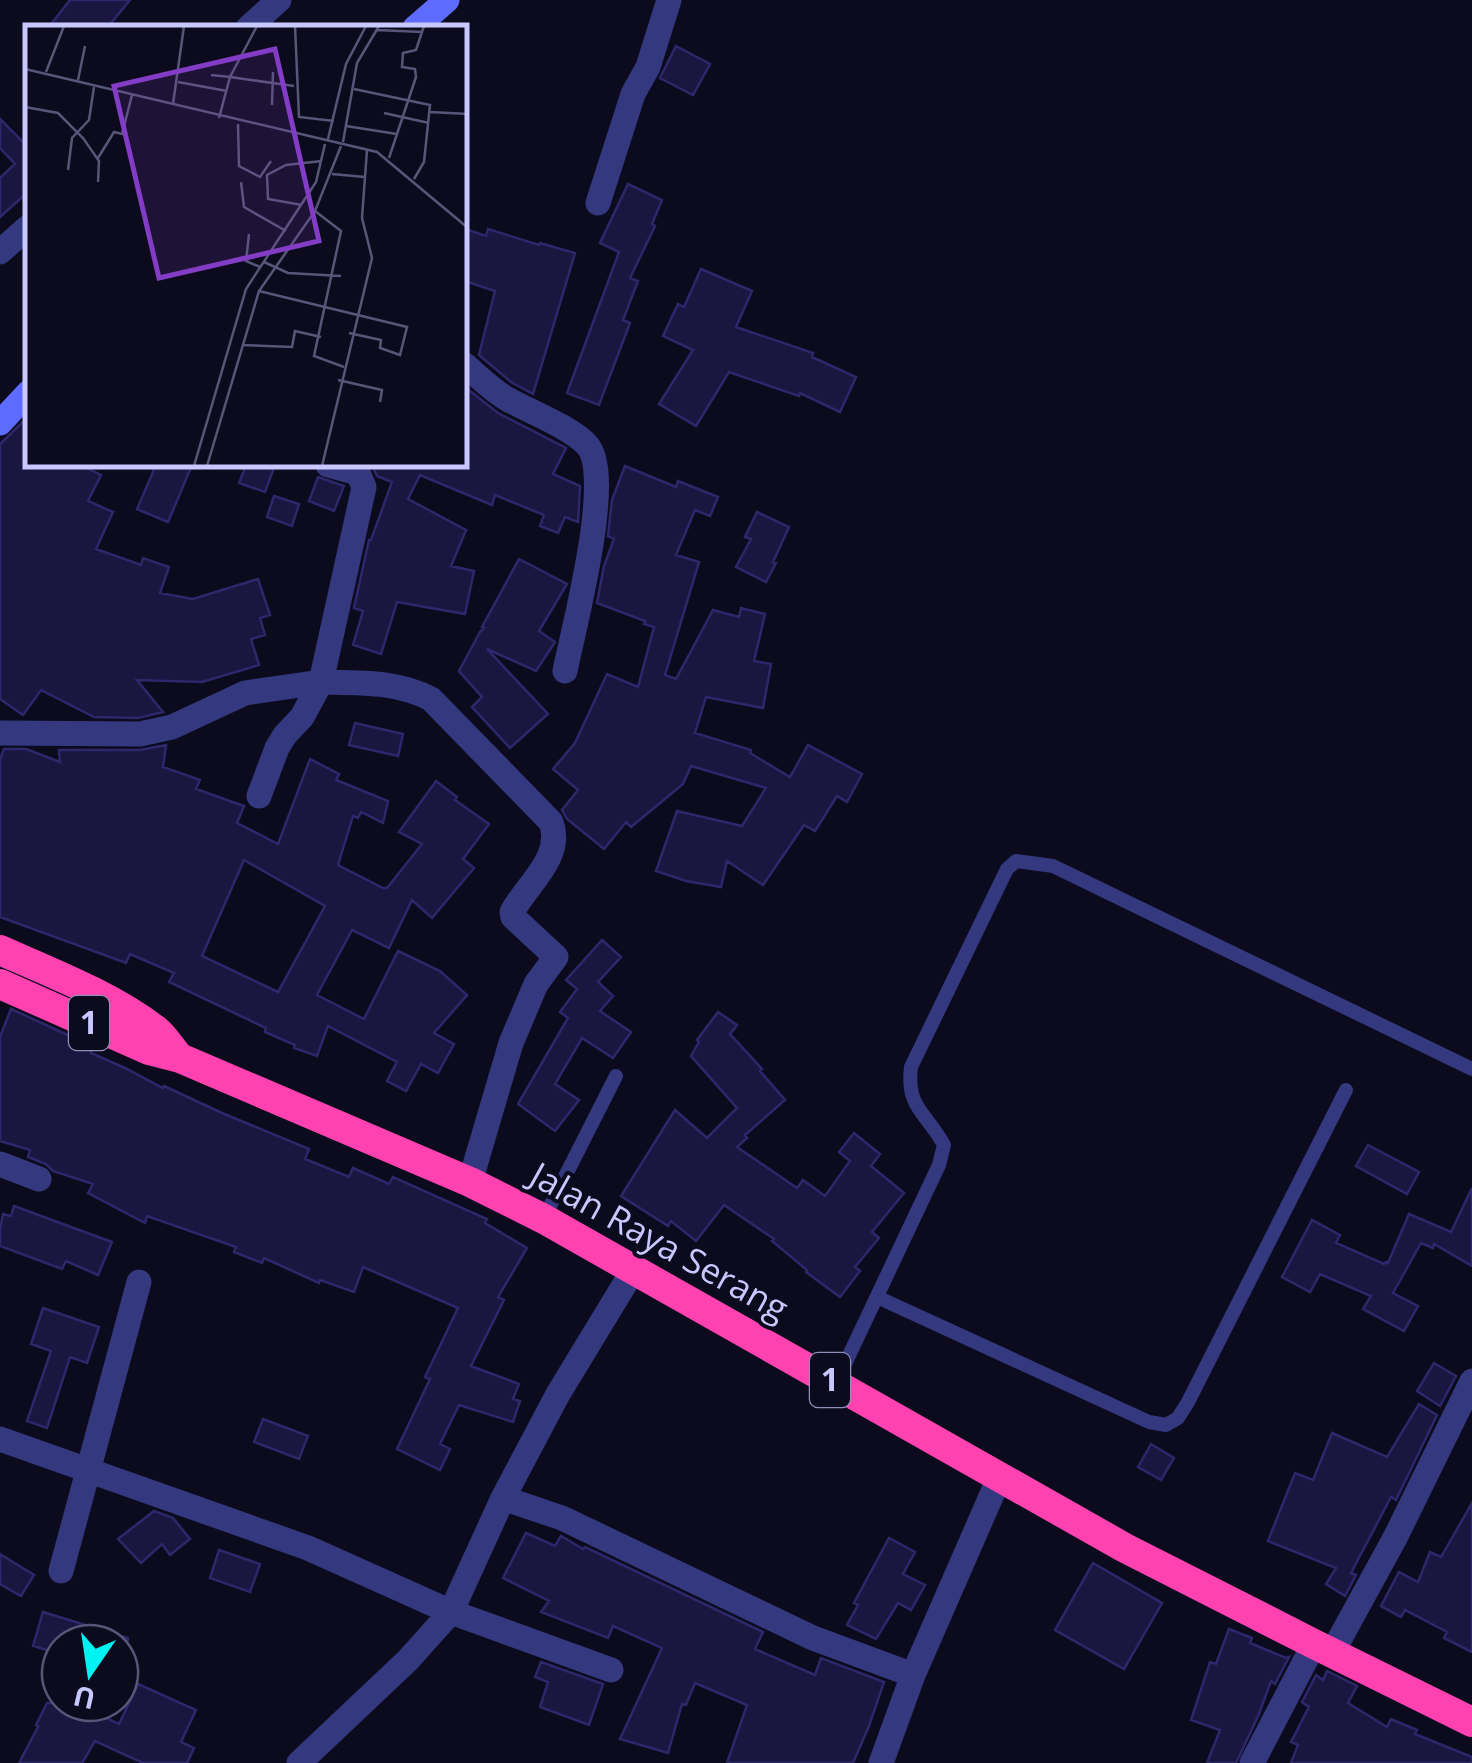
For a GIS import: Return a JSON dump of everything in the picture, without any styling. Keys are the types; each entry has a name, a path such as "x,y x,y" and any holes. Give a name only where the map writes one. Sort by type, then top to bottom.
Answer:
{"highway":[{"path":"0,950 87,989 140,1020 160,1034 180,1058"},
{"name":"Jalan Raya Serang","path":"0,984 470,1182 544,1219 1125,1548 1472,1722"}],"street":[{"path":"418,25 447,0"},
{"path":"598,203 669,0"},
{"path":"0,252 25,230"},
{"path":"468,368 503,396 590,446 596,467 596,518 565,671"},
{"path":"0,422 25,396"},
{"path":"258,796 277,748 302,717 321,682 364,487 358,474 338,468"},
{"path":"0,732 140,734 172,727 245,693 321,682 385,683 418,692 444,710 553,827 555,843 512,912 556,957 536,984 516,1030 470,1182"},
{"path":"0,1164 39,1179"},
{"path":"298,1763 408,1660 451,1612 503,1498 558,1394 634,1269"},
{"path":"61,1570 139,1282"},
{"path":"1252,1763 1396,1536 1472,1382"},
{"path":"0,1438 308,1548 451,1612 611,1670"},
{"path":"880,1763 913,1676 1000,1476"},
{"path":"503,1498 562,1518 813,1638 913,1676"}],"lane":[{"path":"836,1384 940,1165 944,1145 933,1124 917,1108 908,1088 910,1067 1008,869 1016,862 1054,866 1472,1069"},
{"path":"544,1219 616,1076"},
{"path":"877,1297 1149,1422 1166,1426 1178,1418 1188,1402 1346,1090"}],"building":[{"path":"70,0 130,0 109,25 50,25"},
{"path":"676,46 710,64 693,95 660,78"},
{"path":"0,119 25,144 25,195 0,217 0,178 15,164 0,148"},
{"path":"628,184 662,200 652,224 655,226 630,278 638,281 623,320 630,323 599,405 567,393 619,252 600,243"},
{"path":"488,229 575,253 533,394 511,382 479,355 495,291 468,282 468,230 486,236"},
{"path":"701,269 752,291 736,327 813,353 812,357 856,377 840,412 800,393 799,396 729,372 696,426 659,404 693,350 663,336 678,304 684,307"},
{"path":"468,389 498,413 566,448 553,474 580,486 578,522 565,517 558,533 540,526 544,515 495,495 492,505 420,475 408,499 466,530 451,566 474,571 465,614 397,602 381,654 353,645 363,611 354,608 369,540 392,482 377,476 373,468 468,468"},
{"path":"25,420 25,468 87,468 101,475 88,501 113,512 96,549 141,565 143,558 169,567 160,593 193,599 258,579 270,615 260,618 265,635 251,639 259,665 202,682 137,680 163,712 138,718 94,717 41,690 23,715 0,699 0,444"},
{"path":"625,466 676,487 678,481 718,497 710,516 695,510 676,555 699,562 665,675 676,679 713,610 739,617 741,608 765,614 754,661 771,664 763,708 706,697 695,733 751,750 750,753 790,777 808,745 862,774 847,802 837,796 815,831 804,825 763,885 727,861 721,887 656,871 677,811 742,826 766,788 691,766 683,784 631,827 626,822 604,849 567,819 562,810 578,790 553,769 575,743 607,674 638,687 654,627 597,603 614,539 608,536 612,500"},
{"path":"155,468 191,468 168,522 137,509"},
{"path":"245,468 274,468 265,492 239,483"},
{"path":"318,477 344,486 334,511 309,501"},
{"path":"274,496 299,504 292,526 267,517"},
{"path":"757,512 789,527 766,582 736,567 751,539 745,537"},
{"path":"519,559 567,584 539,631 555,642 536,671 487,649 548,714 510,748 472,707 482,697 459,671"},
{"path":"355,723 403,734 398,756 349,745"},
{"path":"166,745 163,767 200,780 196,789 244,806 237,823 278,844 310,759 339,774 336,780 388,801 383,823 361,812 358,818 353,816 338,865 383,888 422,844 399,832 436,781 489,824 463,859 474,868 432,918 412,900 389,948 352,930 317,995 364,1019 398,951 440,971 467,995 434,1033 454,1044 438,1073 421,1064 406,1091 387,1081 397,1062 328,1026 317,1056 294,1048 295,1045 265,1032 266,1028 169,982 174,973 130,954 126,963 0,917 0,759 4,749 26,749 60,762 59,750 140,750","holes":["244,860 325,906 278,992 202,956"]},
{"path":"602,940 621,957 598,982 613,996 600,1011 631,1032 613,1058 582,1038 555,1084 579,1100 555,1131 518,1104 568,1018 560,1012 577,989 566,980"},
{"path":"11,1009 94,1047 91,1053 163,1088 309,1149 305,1159 349,1177 353,1168 389,1184 393,1177 487,1219 485,1223 527,1248 498,1297 504,1300 471,1366 519,1384 513,1399 520,1401 513,1422 459,1405 440,1444 450,1449 440,1470 397,1449 458,1308 363,1267 354,1292 320,1280 319,1283 264,1258 262,1263 234,1252 236,1247 147,1216 145,1223 88,1193 93,1184 53,1171 28,1157 30,1150 0,1141 0,1037"},
{"path":"718,1012 737,1025 730,1034 785,1100 737,1147 797,1188 803,1180 825,1196 850,1161 839,1152 854,1133 880,1154 871,1166 904,1193 872,1232 879,1238 855,1267 860,1271 840,1297 806,1272 774,1239 724,1205 696,1241 671,1221 668,1226 621,1196 675,1110 707,1138 737,1108 691,1056 697,1040"},
{"path":"1368,1145 1419,1172 1407,1194 1356,1166"},
{"path":"1472,1188 1472,1266 1434,1244 1433,1248 1421,1243 1393,1293 1418,1306 1404,1331 1363,1309 1371,1296 1320,1274 1310,1292 1282,1277 1312,1220 1340,1235 1336,1243 1384,1264 1388,1263 1409,1214 1451,1232"},
{"path":"14,1206 112,1242 98,1275 66,1261 62,1269 0,1246 3,1214 11,1216"},
{"path":"43,1308 99,1327 87,1363 70,1357 47,1428 27,1421 51,1351 31,1344"},
{"path":"1434,1363 1456,1376 1440,1406 1417,1391"},
{"path":"1419,1404 1437,1415 1396,1500 1391,1497 1351,1573 1356,1575 1345,1596 1326,1584 1336,1568 1268,1541 1295,1473 1313,1480 1332,1433 1387,1457"},
{"path":"263,1419 308,1436 299,1459 254,1442"},
{"path":"1151,1444 1174,1458 1161,1480 1138,1467"},
{"path":"1472,1503 1472,1652 1444,1638 1447,1632 1405,1610 1401,1617 1381,1606 1399,1572 1418,1582 1430,1552 1441,1557"},
{"path":"154,1511 173,1518 190,1539 170,1555 162,1544 141,1563 118,1539"},
{"path":"526,1533 555,1546 561,1536 763,1632 755,1649 815,1675 821,1658 884,1682 853,1763 727,1763 747,1705 695,1683 686,1705 682,1704 668,1753 620,1739 662,1648 613,1626 608,1638 541,1612 549,1601 503,1578"},
{"path":"889,1538 915,1552 903,1574 925,1585 911,1610 898,1603 876,1639 847,1625 858,1605 854,1603"},
{"path":"219,1550 260,1564 250,1592 210,1578"},
{"path":"0,1554 34,1575 21,1596 0,1584"},
{"path":"1093,1563 1162,1603 1124,1669 1055,1630"},
{"path":"43,1612 79,1623 40,1623 40,1648 33,1646"},
{"path":"1229,1629 1252,1638 1250,1643 1289,1657 1275,1684 1271,1681 1236,1763 1207,1763 1220,1730 1191,1720 1210,1662 1216,1664"},
{"path":"541,1662 603,1684 589,1725 540,1707 548,1682 535,1677"},
{"path":"1327,1671 1357,1686 1348,1703 1387,1727 1391,1719 1417,1730 1415,1734 1472,1757 1472,1763 1291,1763 1298,1745 1291,1742 1309,1707 1302,1702 1316,1675 1323,1680"},
{"path":"140,1685 196,1710 181,1742 194,1748 187,1763 143,1763 95,1741 82,1763 19,1763 40,1717 40,1723 140,1723"}]}
